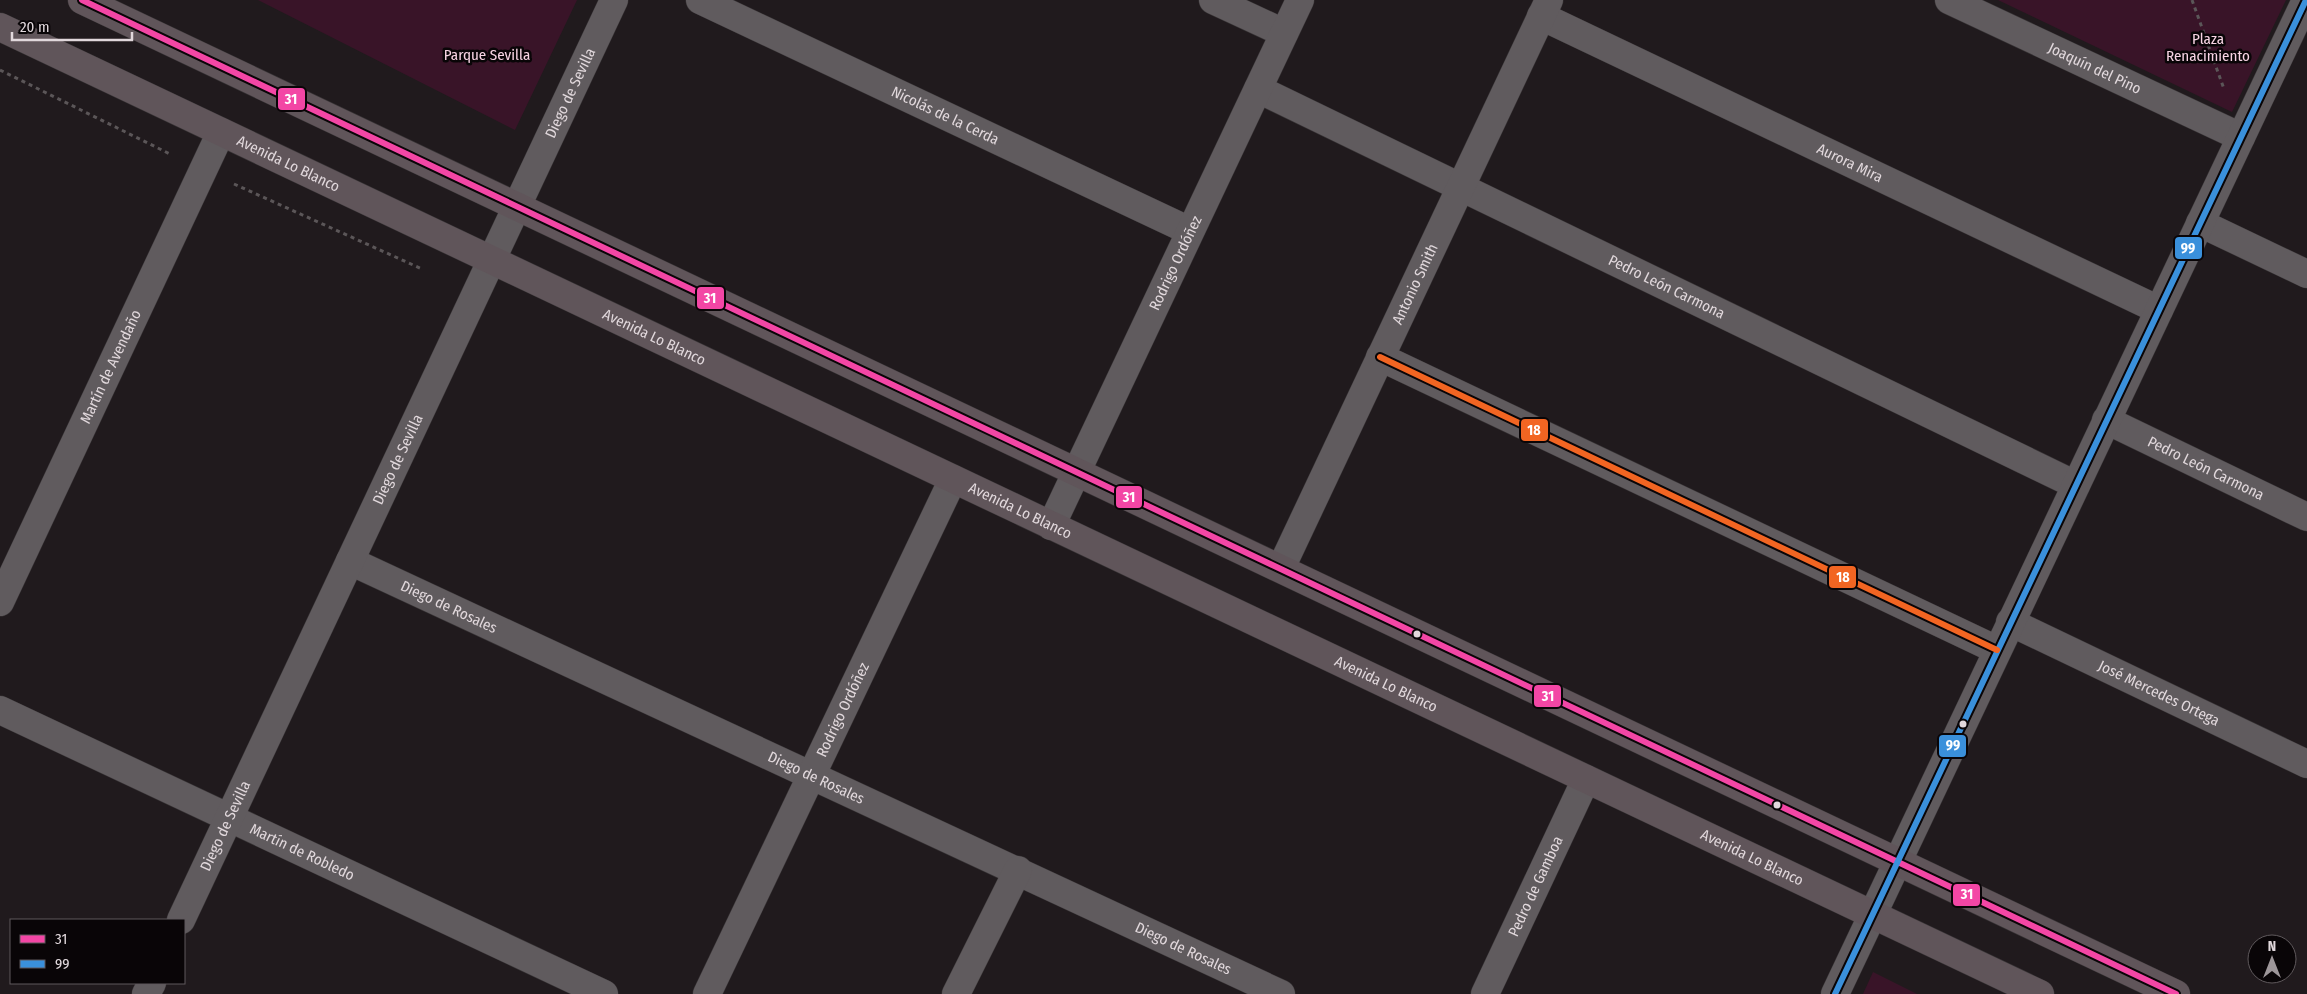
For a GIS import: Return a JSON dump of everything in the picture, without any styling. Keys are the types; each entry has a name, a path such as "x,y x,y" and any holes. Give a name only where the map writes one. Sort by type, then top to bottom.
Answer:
{"main road":[{"path":"82,0 2176,994"},
{"name":"Avenida Lo Blanco","path":"0,27 2040,994"}],"street":[{"name":"Diego de Sevilla","path":"181,919 614,0"},
{"name":"Nicolás de la Cerda","path":"700,0 1190,231"},
{"path":"1213,0 1284,33"},
{"name":"Rodrigo Ordóñez","path":"1052,526 1300,0"},
{"name":"Joaquín del Pino","path":"1949,0 2241,137"},
{"path":"1835,994 2306,0"},
{"name":"Antonio Smith","path":"1281,568 1545,8"},
{"name":"Aurora Mira","path":"1545,8 2158,310"},
{"name":"Pedro León Carmona","path":"1258,89 2076,485"},
{"name":"Martín de Avendaño","path":"0,602 221,132"},
{"path":"2200,223 2307,274"},
{"path":"1380,357 1997,650"},
{"name":"Pedro León Carmona","path":"2106,420 2307,517"},
{"name":"Rodrigo Ordóñez","path":"707,994 953,479"},
{"name":"Diego de Rosales","path":"350,561 811,776 1018,870 1281,994"},
{"name":"José Mercedes Ortega","path":"2010,622 2307,764"},
{"name":"Martín de Robledo","path":"0,710 604,994"},
{"name":"Pedro de Gamboa","path":"1485,994 1586,779"},
{"path":"956,994 1018,870"}],"path":[{"path":"2192,0 2241,137"}],"green space":[{"name":"Parque Sevilla","path":"258,0 577,0 515,130"},
{"name":"Plaza Renacimiento","path":"1998,0 2286,0 2232,112"},
{"path":"1873,972 1917,994 1863,994"}],"transit line":[{"name":"31","path":"82,0 2176,994"},
{"name":"99","path":"1835,994 2306,0"},
{"name":"18","path":"1380,357 1997,650"}]}
